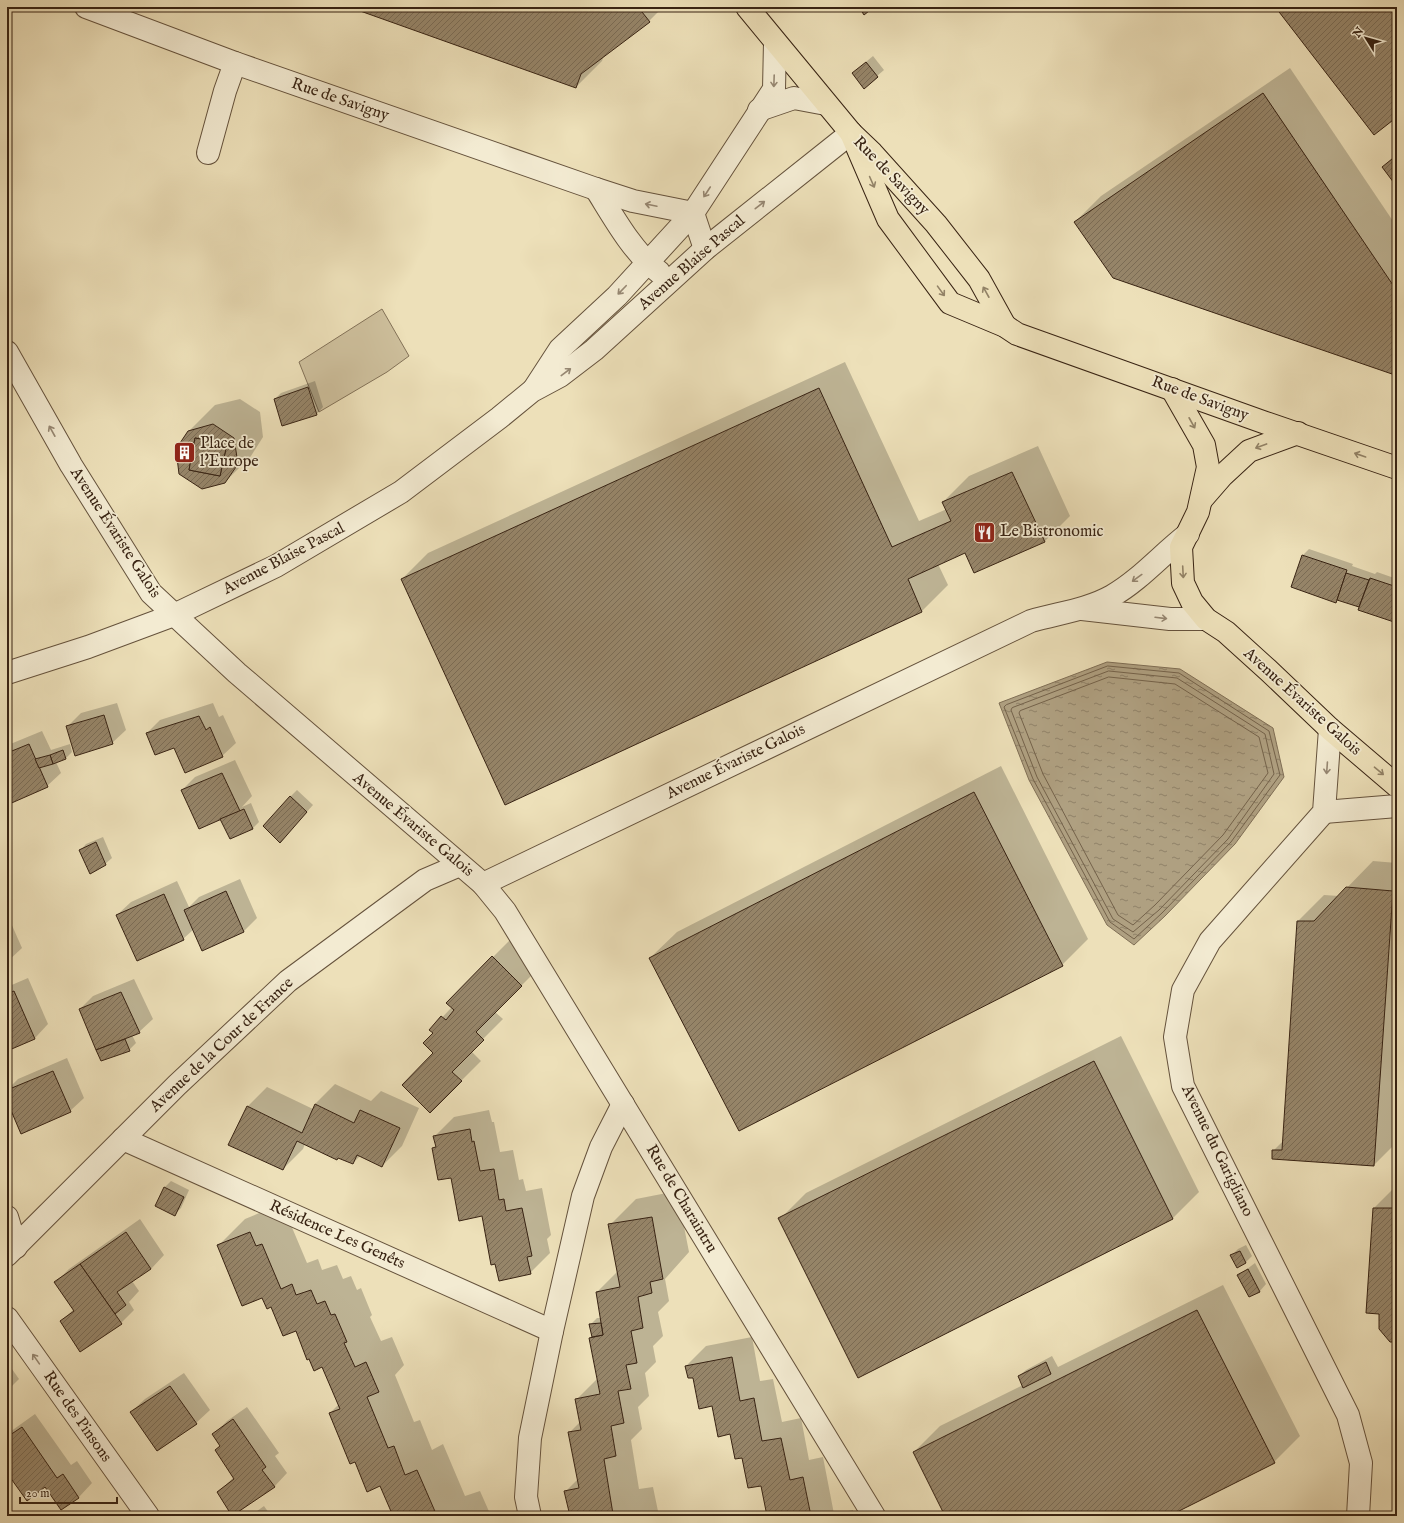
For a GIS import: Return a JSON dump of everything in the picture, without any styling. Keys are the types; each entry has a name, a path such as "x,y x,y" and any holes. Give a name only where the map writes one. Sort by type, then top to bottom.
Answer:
{"main road":[{"path":"746,7 851,133"},
{"name":"Rue de Savigny","path":"851,133 872,153 936,224 979,279 1005,326"},
{"name":"Rue de Savigny","path":"851,133 888,219 950,303 1005,326 1017,334 1397,468"},
{"name":"Avenue Évariste Galois","path":"1172,389 1204,444 1208,467 1198,512 1181,547 1183,584 1192,602 1206,619 1226,632 1330,729 1397,786"},
{"path":"1200,501 1222,476 1249,451 1298,433"}],"street":[{"name":"Rue de Savigny","path":"86,7 235,63 596,189 633,201 693,213"},
{"name":"Avenue Blaise Pascal","path":"532,391 560,349 648,264 693,213 774,89 775,42"},
{"path":"208,152 225,91 235,63"},
{"path":"759,110 794,98 826,104"},
{"name":"Avenue Blaise Pascal","path":"7,673 88,647 174,615 276,566 401,492 499,418 532,391 560,376 594,350 705,249 851,133"},
{"path":"596,189 618,223 648,264 671,280"},
{"path":"693,213 705,249"},
{"name":"Avenue Évariste Galois","path":"7,352 71,465 151,594 237,673 483,884 1031,621 1054,614 1081,609 1112,596 1143,573 1166,550 1188,534"},
{"name":"Avenue Évariste Galois","path":"1081,609 1170,619 1206,619"},
{"path":"1330,729 1324,812 1397,806"},
{"name":"Avenue du Garigliano","path":"1324,812 1210,941 1183,990 1175,1037 1183,1086 1348,1416 1361,1463 1358,1516"},
{"name":"Avenue de la Cour de France","path":"12,1251 188,1074 288,981 425,880 460,865"},
{"name":"Rue de Charaintru","path":"483,884 505,911 874,1516"},
{"path":"530,1516 526,1497 530,1438 552,1331 583,1196 601,1147 623,1104"},
{"name":"Résidence Les Genêts","path":"123,1139 552,1331"},
{"path":"7,1217 12,1251"},
{"name":"Rue des Pinsons","path":"7,1318 148,1516"}],"shaded area":[{"path":"382,309 409,356 387,372 319,412 299,362"}],"water":[{"path":"1107,662 1180,669 1273,728 1284,777 1235,844 1165,916 1134,945 1107,925 1029,780 999,703"}],"building":[{"path":"349,7 638,7 650,22 581,74 576,88"},
{"path":"859,7 874,7 864,15"},
{"path":"1397,7 1397,117 1374,135 1276,8"},
{"path":"866,62 878,77 864,89 852,73"},
{"path":"1263,93 1397,291 1397,371 1392,374 1113,278 1074,222"},
{"path":"1397,155 1397,187 1382,167"},
{"path":"308,387 317,415 282,426 274,399"},
{"path":"819,388 892,547 951,521 942,502 1012,472 1045,542 974,573 965,553 908,579 922,612 505,805 401,579"},
{"name":"Place de l'Europe","path":"213,424 234,438 238,464 225,483 202,489 179,474 176,449 188,431","holes":["195,438 227,444 220,476 189,470"]},
{"path":"195,438 227,444 220,476 189,470"},
{"path":"1302,555 1347,570 1336,603 1291,587"},
{"path":"1346,573 1369,580 1359,607 1337,600"},
{"path":"1370,578 1397,587 1397,623 1358,610"},
{"path":"104,715 113,744 75,756 66,726"},
{"path":"199,716 206,730 210,727 223,757 185,773 174,748 155,755 146,733"},
{"path":"29,744 48,787 7,805 7,753"},
{"path":"63,750 66,759 53,764 50,755"},
{"path":"50,755 53,764 39,768 35,759"},
{"path":"222,773 240,811 199,829 181,790"},
{"path":"974,792 1063,966 739,1131 649,958"},
{"path":"290,796 307,812 280,843 263,826"},
{"path":"244,809 253,829 230,839 220,819"},
{"path":"96,842 106,865 90,874 79,850"},
{"path":"1346,887 1393,891 1374,1166 1272,1159 1272,1150 1282,1150 1297,921 1314,921"},
{"path":"226,891 244,932 202,951 184,910"},
{"path":"164,894 184,940 137,961 116,915"},
{"path":"492,956 522,986 476,1032 484,1040 452,1072 462,1081 430,1113 402,1085 433,1053 423,1043 433,1033 429,1030 441,1016 446,1020 454,1010 446,1003"},
{"path":"14,991 35,1039 7,1051 7,994"},
{"path":"121,992 140,1033 96,1050 79,1009"},
{"path":"125,1039 130,1051 101,1061 96,1050"},
{"path":"1094,1061 1173,1219 858,1378 778,1218"},
{"path":"53,1071 71,1112 21,1134 7,1101 7,1090"},
{"path":"315,1104 354,1123 360,1110 400,1128 382,1167 357,1155 353,1164 338,1158 337,1160 297,1141 283,1170 228,1145 247,1106 302,1133"},
{"path":"470,1129 480,1171 494,1169 499,1200 504,1199 506,1211 522,1208 532,1256 527,1257 531,1274 499,1281 495,1264 491,1265 482,1216 459,1221 451,1178 438,1180 432,1148 436,1147 433,1136"},
{"path":"164,1187 184,1197 175,1216 155,1206"},
{"path":"1397,1195 1397,1342 1390,1342 1379,1329 1379,1314 1366,1313 1373,1208 1396,1208"},
{"path":"652,1217 663,1279 650,1282 652,1293 638,1297 643,1328 631,1331 637,1363 626,1365 631,1389 618,1391 624,1423 611,1426 616,1456 604,1459 613,1514 627,1512 628,1516 570,1516 564,1491 579,1488 568,1432 581,1430 575,1399 600,1394 589,1338 603,1335 596,1292 620,1287 608,1224"},
{"path":"126,1232 151,1269 117,1292 126,1305 115,1314 80,1264"},
{"path":"250,1232 256,1246 262,1244 281,1289 292,1284 296,1295 311,1290 317,1304 325,1301 331,1315 335,1314 347,1342 344,1343 355,1367 366,1362 379,1392 367,1397 388,1448 394,1446 405,1475 417,1470 437,1516 393,1516 380,1486 367,1492 355,1462 350,1464 329,1413 340,1409 322,1367 314,1371 309,1359 307,1360 296,1331 283,1336 271,1307 267,1309 262,1298 242,1306 217,1245"},
{"path":"1240,1251 1246,1263 1237,1268 1230,1255"},
{"path":"80,1264 122,1324 80,1352 60,1321 74,1311 54,1282"},
{"path":"1248,1269 1260,1292 1249,1297 1237,1275"},
{"path":"1197,1310 1275,1463 1169,1516 945,1516 913,1452"},
{"path":"601,1323 603,1335 592,1337 589,1324"},
{"path":"732,1357 740,1401 754,1398 762,1441 781,1438 790,1480 803,1477 811,1516 779,1516 778,1514 767,1516 761,1486 748,1488 742,1458 735,1459 730,1434 718,1437 712,1406 699,1409 693,1378 688,1378 685,1366"},
{"path":"1046,1362 1051,1374 1023,1388 1018,1376"},
{"path":"170,1386 197,1424 157,1451 130,1412"},
{"path":"233,1419 266,1467 262,1470 275,1487 232,1516 217,1492 234,1479 215,1450 220,1446 212,1434"},
{"path":"22,1427 57,1478 63,1474 79,1498 61,1510 45,1487 27,1501 7,1473 7,1437"}],"place":[{"name":"Place de l'Europe","path":"184,453"},
{"name":"Le Bistronomic","path":"984,532"}]}
